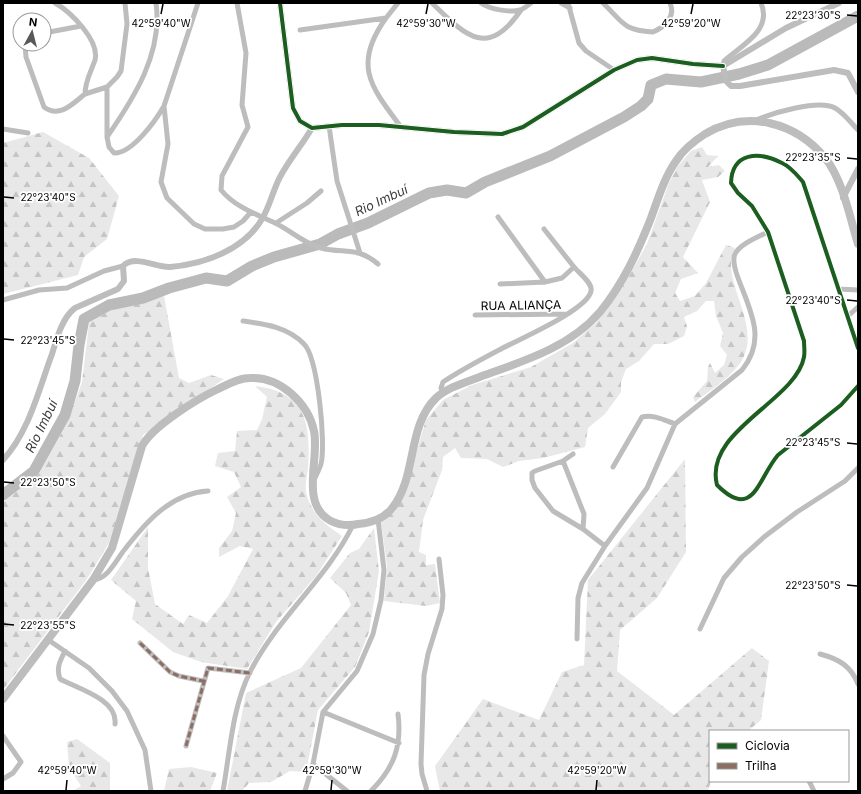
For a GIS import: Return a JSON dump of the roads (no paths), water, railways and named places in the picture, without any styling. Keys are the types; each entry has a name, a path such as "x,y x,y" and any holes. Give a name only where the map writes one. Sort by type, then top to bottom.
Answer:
{"main road":[{"path":"3,699 93,580 112,548 142,446 146,439 161,426 199,399 232,382 245,378 263,378 277,383 292,394 310,418 314,430 316,448 313,492 315,502 322,514 335,523 352,525 378,519 392,509 401,494 424,415 435,399 466,382 528,361 582,330 599,313 626,274 642,243 668,174 677,158 688,146 714,129 730,123 756,120 769,122 795,133 810,144 830,166 836,176 858,244"}],"street":[{"path":"56,3 72,14 81,26 94,50 95,56 87,80 85,94"},
{"path":"26,52 44,107 53,112 64,110 85,94 107,87 117,77 120,70 127,24 125,3"},
{"path":"107,137 138,87 150,57 156,34 156,3"},
{"path":"107,87 107,137 111,151 120,153 140,137 155,121 164,106 198,3"},
{"path":"237,3 246,53 242,105 248,128 228,163 220,184 221,190 227,198 263,219 276,223 308,243 322,248 360,253 368,256 378,264"},
{"path":"280,3 293,108 300,121 312,128 328,126 379,125 484,134 508,133 523,127 614,70 637,60 652,58 723,69 786,28 839,3"},
{"path":"398,3 372,40 369,50 368,75 378,97 401,127"},
{"path":"432,3 465,32 475,37 487,39 498,35 510,26 521,10 531,3"},
{"path":"481,3 500,9 521,10"},
{"path":"561,3 569,5 579,43 586,51 614,70"},
{"path":"603,3 619,22 626,27 653,32 667,23 671,16 670,3"},
{"path":"761,3 763,22 758,32 749,43 724,61 723,69 726,81 731,86 740,86 834,70 848,73 858,92"},
{"path":"300,30 386,18"},
{"path":"52,31 81,26"},
{"path":"756,120 776,113 825,105 836,109 858,130"},
{"path":"164,106 168,144 161,182 167,198 194,224 206,229 224,229 234,227 243,221 251,212"},
{"path":"328,126 337,181 360,253"},
{"path":"3,300 39,290 66,288 104,271 123,266 130,262 137,261 159,267 170,267 218,256 240,242 263,219 279,178 312,128"},
{"path":"3,129 28,133"},
{"path":"858,348 803,182 795,172 783,163 769,158 750,156 740,160 734,167 731,183 738,193 752,206 768,232 804,342 804,357 800,368 786,386 754,415 726,446 716,468 717,485 729,497 739,500 749,496 756,491 770,464 778,455 841,404 858,386"},
{"path":"843,198 858,169"},
{"path":"276,223 307,203 321,190"},
{"path":"498,217 546,282"},
{"path":"444,393 441,388 443,382 456,373 568,314 586,301 591,290 591,286 544,229"},
{"path":"577,639 578,598 582,583 605,546 647,488 675,424 742,370 750,360 756,338 755,325 735,268 734,258 735,254 741,247 768,232"},
{"path":"3,460 19,440 65,319 75,308 118,289 124,281 123,266"},
{"path":"500,284 546,282 562,278 574,267"},
{"path":"838,289 858,290"},
{"path":"848,316 858,307"},
{"name":"RUA ALIANÇA","path":"475,315 568,314"},
{"path":"242,321 282,329 305,345 310,354 318,397 322,445 321,463 313,480"},
{"path":"613,467 642,417 647,415 675,424"},
{"path":"573,454 562,461 535,471 532,473 532,480 541,497 553,511 583,529 605,546"},
{"path":"562,461 584,514 583,529"},
{"path":"700,629 724,578 736,563 764,537 797,512 845,481 858,468"},
{"path":"93,580 100,580 106,574 126,547 152,518 168,504 190,494 208,491"},
{"path":"305,791 313,764 323,712 357,671 373,634 381,600 384,570 378,519"},
{"path":"223,791 233,729 243,689 250,673 279,625 332,560 352,525"},
{"path":"428,791 422,774 421,764 424,675 428,654 442,609 443,595 439,559"},
{"path":"47,639 89,668 112,692 127,711 145,750 151,791"},
{"path":"140,643 170,672 179,676 203,682"},
{"path":"65,651 58,664 57,672 60,679 97,696 114,713 115,724"},
{"path":"820,654 836,659 846,665 854,674 858,684"},
{"path":"186,746 208,668 250,673"},
{"path":"323,712 399,743"},
{"path":"371,791 388,769 399,743 398,714"},
{"path":"3,736 21,762 13,773 3,779"},
{"path":"313,764 347,791"},
{"path":"810,782 814,791"}],"waterway":[{"name":"Rio Imbuí","path":"3,495 34,471 65,415 75,381 79,345 84,319 109,305 143,298 169,288 206,278 227,281 252,266 274,257 320,244 338,234 368,223 429,193 447,190 466,193 485,182 550,156 624,117 641,106 648,99 651,85 666,79 701,82 739,74 768,65 858,16"}]}
